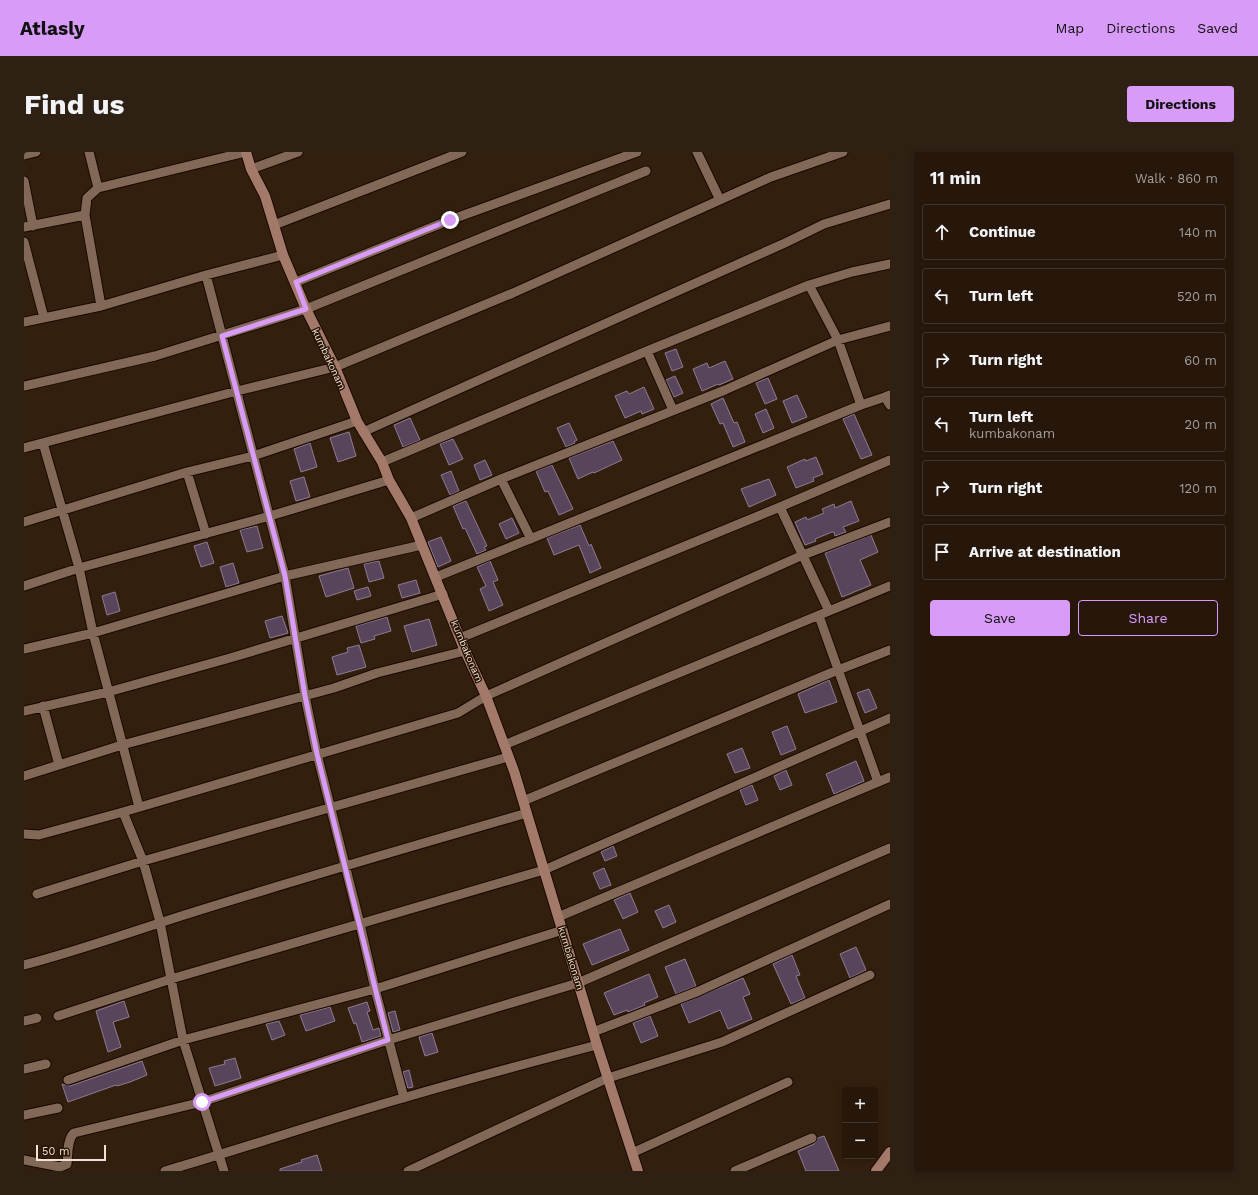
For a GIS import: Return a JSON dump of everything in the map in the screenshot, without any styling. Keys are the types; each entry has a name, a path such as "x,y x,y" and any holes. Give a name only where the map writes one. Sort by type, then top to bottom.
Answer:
{"street":[{"path":"24,155 36,152"},
{"path":"89,152 98,188"},
{"path":"101,306 85,215 87,198 98,188 246,152"},
{"name":"kumbakonam","path":"246,152 252,169 265,196 283,255 296,282 306,309 335,367 363,432 382,462 389,480 411,518 465,651 486,696 527,813 596,1045 638,1171"},
{"path":"252,169 298,152"},
{"path":"274,225 462,152"},
{"path":"296,282 450,220 637,152"},
{"path":"697,152 720,200"},
{"path":"24,448 237,391 335,367 514,293 771,177 843,152"},
{"path":"24,386 155,356 306,309 646,171"},
{"path":"24,181 29,226 85,215"},
{"path":"363,432 824,224 890,204"},
{"path":"24,242 44,318"},
{"path":"24,322 101,306 206,275 283,255"},
{"path":"382,462 647,351 808,286 852,272 890,264"},
{"path":"206,275 285,576 297,639 305,696 317,754 375,989 404,1098"},
{"path":"808,286 838,340 861,405"},
{"path":"411,518 501,478 725,390 838,340 890,326"},
{"path":"647,351 673,410"},
{"path":"436,577 861,405 888,399"},
{"path":"24,522 187,472 253,456 358,422"},
{"path":"43,443 78,568 108,692 139,807"},
{"path":"460,638 780,507 890,460"},
{"path":"187,472 206,534"},
{"path":"501,478 531,539"},
{"path":"24,586 78,568 270,516 389,480"},
{"path":"780,507 829,611"},
{"path":"24,834 39,835 123,812 458,713 486,696 803,555 890,522"},
{"path":"24,649 93,633 285,576 422,545"},
{"path":"504,745 890,586"},
{"path":"24,711 108,692 297,639 443,594"},
{"path":"819,616 878,782"},
{"path":"523,801 838,670 890,650"},
{"path":"24,776 122,745 305,696 377,673 465,651"},
{"path":"43,706 59,765"},
{"path":"58,1016 171,979 544,870 890,718"},
{"path":"37,894 143,861 508,757"},
{"path":"558,917 890,777"},
{"path":"123,812 143,861 160,922 183,1040 224,1171"},
{"path":"24,965 62,955 160,922 345,865 527,813"},
{"path":"24,1160 60,1167 67,1164 69,1140 70,1136 74,1133 202,1102 388,1040 578,983 890,848"},
{"path":"593,1032 699,991 890,904"},
{"path":"68,1080 183,1040 375,989 563,930"},
{"path":"408,1171 608,1078 722,1042 870,975"},
{"path":"24,1021 37,1018"},
{"path":"165,1171 404,1098 596,1045"},
{"path":"24,1069 46,1064"},
{"path":"632,1153 788,1082"},
{"path":"24,1115 58,1108"},
{"path":"735,1171 812,1138"},
{"path":"876,1171 890,1152"}],"building":[{"path":"676,349 683,367 672,371 665,353"},
{"path":"725,361 733,379 702,391 693,369 707,363 709,368"},
{"path":"675,376 683,393 674,397 666,380"},
{"path":"768,378 777,399 765,404 756,383"},
{"path":"644,387 654,409 642,414 641,411 625,418 615,396 627,391 629,394"},
{"path":"797,395 807,417 792,423 783,401"},
{"path":"723,398 734,423 737,422 745,442 733,447 723,423 720,424 711,404"},
{"path":"766,409 774,428 763,433 755,414"},
{"path":"854,414 872,455 861,459 843,419"},
{"path":"410,418 420,440 403,447 394,425"},
{"path":"569,423 577,440 574,442 575,443 566,447 557,428"},
{"path":"349,432 356,456 338,462 330,438"},
{"path":"453,439 463,459 449,465 440,444"},
{"path":"613,441 622,460 578,479 569,458"},
{"path":"310,443 317,467 301,472 294,449"},
{"path":"816,457 823,474 813,478 814,481 796,488 787,467 805,459 806,461"},
{"path":"485,460 492,475 480,480 474,465"},
{"path":"552,465 573,509 559,515 548,491 545,492 536,471"},
{"path":"451,471 459,491 450,495 441,475"},
{"path":"304,477 310,497 296,501 290,481"},
{"path":"769,479 776,495 749,507 741,489"},
{"path":"466,501 487,546 484,547 486,550 477,554 465,528 463,529 453,506"},
{"path":"851,501 859,521 843,527 846,532 835,536 834,532 832,532 805,545 795,522 806,517 807,520 824,513 822,509 834,504 835,508"},
{"path":"512,518 519,533 506,539 499,524"},
{"path":"580,525 589,546 591,544 601,568 590,573 579,545 554,555 547,538"},
{"path":"257,526 263,548 247,552 240,530"},
{"path":"871,535 878,552 860,560 871,585 842,597 825,553"},
{"path":"441,537 451,561 438,567 428,542"},
{"path":"207,542 214,563 201,567 194,546"},
{"path":"379,561 384,578 369,582 364,564"},
{"path":"490,561 498,580 493,582 503,605 489,611 480,589 486,586 477,567"},
{"path":"233,563 239,583 226,587 220,567"},
{"path":"348,568 354,588 326,597 319,576"},
{"path":"416,580 420,593 402,598 398,585"},
{"path":"368,587 371,596 357,600 354,591"},
{"path":"115,592 120,611 107,615 102,596"},
{"path":"282,616 288,633 270,638 265,621"},
{"path":"387,617 391,631 374,636 375,639 361,643 356,626"},
{"path":"429,619 437,645 412,652 404,626"},
{"path":"359,645 366,667 337,675 332,657 348,652 347,648"},
{"path":"829,680 837,702 805,713 798,694"},
{"path":"869,689 877,708 865,713 857,693"},
{"path":"787,726 796,749 781,755 772,732"},
{"path":"742,748 750,768 735,773 727,754"},
{"path":"856,761 864,781 834,794 826,774"},
{"path":"786,770 792,785 780,790 774,776"},
{"path":"752,785 758,800 746,805 740,790"},
{"path":"613,846 617,856 605,861 601,852"},
{"path":"604,868 611,885 600,889 593,873"},
{"path":"630,893 638,912 623,919 614,900"},
{"path":"669,905 676,922 663,928 655,911"},
{"path":"620,929 629,950 592,965 583,944"},
{"path":"856,947 866,970 850,978 840,954"},
{"path":"792,955 800,975 796,976 805,998 791,1004 773,964"},
{"path":"685,959 696,986 676,994 665,967"},
{"path":"649,974 658,997 644,1003 645,1005 628,1012 627,1010 614,1015 604,993"},
{"path":"743,978 750,994 743,997 752,1019 728,1029 720,1010 689,1023 681,1004"},
{"path":"124,1001 129,1017 113,1022 121,1047 108,1052 96,1011"},
{"path":"367,1002 370,1011 367,1012 373,1030 379,1028 381,1036 362,1042 356,1023 354,1024 348,1008"},
{"path":"330,1007 335,1021 306,1031 300,1015"},
{"path":"395,1011 400,1030 393,1032 388,1013"},
{"path":"650,1016 658,1036 641,1043 633,1023"},
{"path":"279,1021 285,1035 272,1040 266,1024"},
{"path":"432,1033 438,1052 425,1056 419,1037"},
{"path":"235,1058 241,1078 215,1086 209,1068 225,1064 224,1061"},
{"path":"142,1061 147,1075 68,1102 62,1084 70,1086"},
{"path":"409,1070 413,1087 408,1088 403,1072"},
{"path":"824,1136 839,1171 806,1171 798,1151 814,1144 818,1138"},
{"path":"317,1155 322,1171 280,1171 280,1169 302,1162 301,1160"}],"route":[{"path":"202,1102 388,1040 317,754 305,696 297,639 285,576 222,336 306,309 296,282 450,220"}]}
